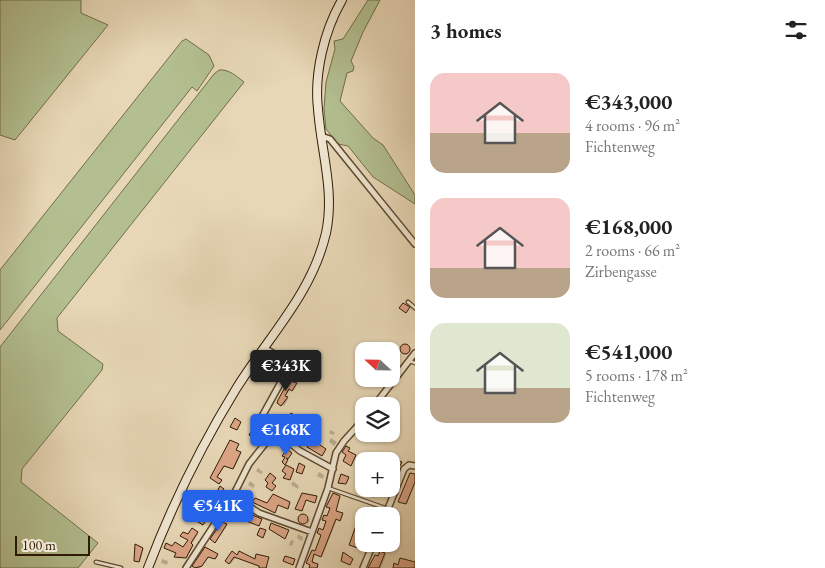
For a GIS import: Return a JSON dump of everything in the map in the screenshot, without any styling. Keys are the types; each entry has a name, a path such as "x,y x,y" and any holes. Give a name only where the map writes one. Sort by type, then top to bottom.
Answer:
{"main road":[{"path":"148,568 164,526 212,429 304,290 321,250 327,224 329,189 317,108 318,79 329,29 342,0"}],"street":[{"path":"321,136 330,139 415,244"},
{"path":"264,348 290,364 260,420 260,424 275,431 300,452 333,469"},
{"path":"382,397 413,362 415,353"},
{"path":"299,568 328,488 339,447 355,429"},
{"path":"186,568 233,496 249,464 275,431"},
{"path":"389,507 406,466 415,466"},
{"path":"233,496 259,512 312,532"},
{"path":"363,568 370,552"}],"lane":[{"path":"408,302 415,308"},
{"path":"328,488 382,507"},
{"path":"96,562 121,568"}],"green space":[{"path":"0,0 81,0 81,13 108,25 15,140 0,135"},
{"path":"368,0 380,0 363,32 351,61 354,67 353,71 347,73 340,101 373,138 383,145 415,195 415,204 373,177 348,146 338,144 326,129 324,109 326,82 335,49 334,41 343,39"},
{"path":"186,39 209,55 214,66 197,91 192,87 0,330 0,270 182,41"},
{"path":"219,70 229,72 244,82 57,318 58,331 103,364 102,370 22,469 21,482 98,543 78,568 0,568 0,347"}],"building":[{"path":"403,303 410,307 406,313 399,308"},
{"path":"405,344 410,349 405,354 400,349"},
{"path":"289,380 297,383 292,391 289,389 285,396 288,397 281,406 277,403"},
{"path":"291,413 296,416 289,430 282,426"},
{"path":"235,418 241,422 237,430 230,427"},
{"path":"301,425 306,428 304,431 308,434 307,436 326,449 322,456 307,447 308,444 298,438"},
{"path":"253,428 259,432 255,439 249,435"},
{"path":"230,440 239,444 236,450 241,452 233,469 224,466 217,477 222,480 219,484 210,478"},
{"path":"346,446 350,448 348,451 355,454 351,466 343,461 346,455 342,452"},
{"path":"287,449 292,453 288,459 286,458 288,460 285,465 282,462 285,457 282,456"},
{"path":"299,463 305,466 302,474 296,472"},
{"path":"286,465 294,469 290,480 283,478 286,474 282,471"},
{"path":"270,473 276,478 272,483 276,486 272,491 266,487 268,483 265,480"},
{"path":"410,473 415,474 415,482 406,504 398,502"},
{"path":"341,474 349,477 346,484 338,483"},
{"path":"220,486 224,489 220,495 222,496 203,525 193,519 201,495 204,497 208,491 215,495"},
{"path":"302,493 317,496 315,503 306,500 302,511 295,509"},
{"path":"333,493 340,496 336,511 343,513 340,521 336,519 321,557 314,554 312,562 318,564 317,568 309,568 310,565 306,563 312,550 315,551 321,535 317,533 319,528 323,530 326,521 322,520 324,515 327,516 330,508 326,507"},
{"path":"273,494 290,502 288,509 278,505 275,513 252,502 255,498 267,503"},
{"path":"234,503 250,514 262,519 259,526 246,521 243,515 235,510 233,515 229,512"},
{"path":"303,514 308,519 303,524 298,519"},
{"path":"222,522 227,524 215,543 210,539"},
{"path":"271,523 289,530 285,539 269,529"},
{"path":"192,528 198,532 191,543 193,545 186,558 174,557 176,553 164,548 166,543 172,546 175,542 183,547 188,540 180,536 183,532 188,534"},
{"path":"260,528 266,530 263,538 257,535"},
{"path":"355,528 355,547 349,545"},
{"path":"135,544 143,548 139,562 134,561"},
{"path":"205,547 218,554 215,559 208,557 202,566 195,568 192,566"},
{"path":"232,551 237,555 239,551 255,559 256,554 269,557 266,568 259,568 259,566 234,557 229,564 225,561"},
{"path":"343,552 353,559 350,565 341,561"},
{"path":"380,552 385,553 379,568 368,568 375,555 378,556"},
{"path":"285,556 295,559 293,565 283,561"},
{"path":"400,558 415,562 415,568 393,568 394,563 398,565"}]}
